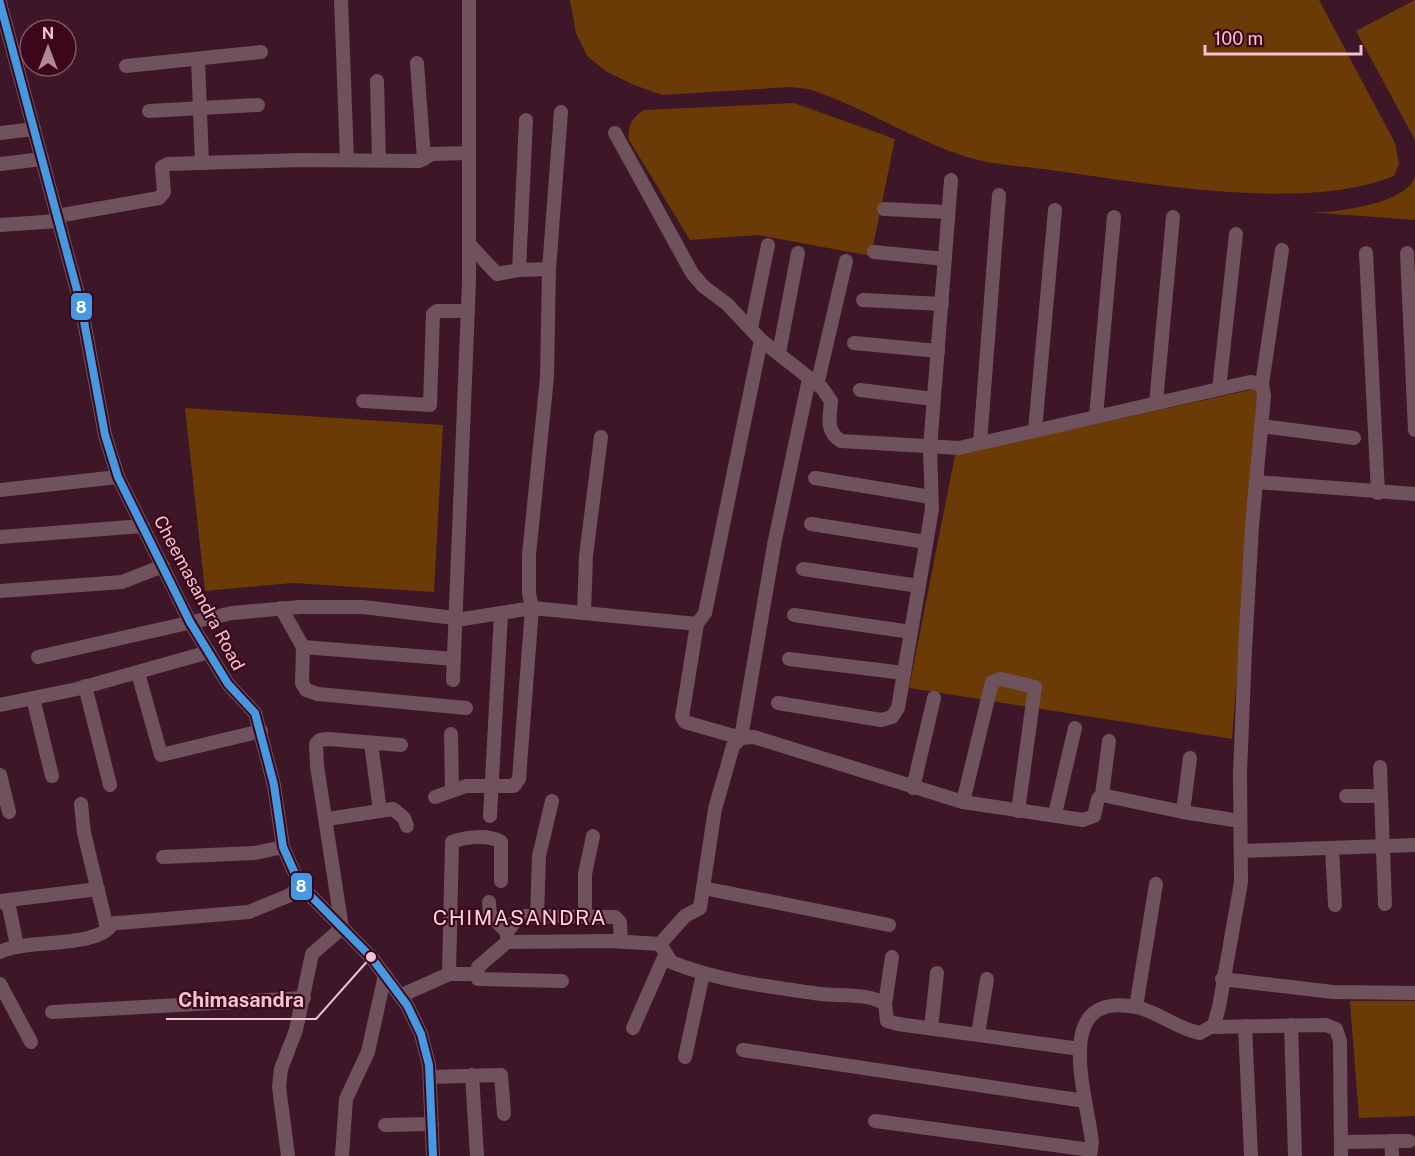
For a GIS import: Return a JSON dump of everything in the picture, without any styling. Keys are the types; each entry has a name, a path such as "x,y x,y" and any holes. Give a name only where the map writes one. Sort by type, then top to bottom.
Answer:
{"street":[{"path":"341,0 347,160"},
{"path":"453,680 468,311 469,0"},
{"name":"Cheemasandra Road","path":"0,3 81,305 108,447 118,477 190,622 228,684 255,713 274,785 283,847 300,885 385,975 422,1034 430,1077 433,1156"},
{"path":"126,66 261,52"},
{"path":"198,58 202,163"},
{"path":"417,63 424,159"},
{"path":"377,81 379,160"},
{"path":"150,111 258,105"},
{"path":"435,797 466,786 514,786 519,779 532,608 529,593 529,555 547,377 549,269 561,112"},
{"path":"519,270 526,120"},
{"path":"0,133 34,129"},
{"path":"615,133 692,273 703,286 727,304 761,340 813,382 831,401 829,427 831,433 841,441 959,448 1250,381 1262,384"},
{"path":"0,225 58,219 159,198 164,192 162,167 168,164 424,159 432,154 468,153"},
{"path":"0,164 42,159"},
{"path":"778,703 881,720 892,717 898,708 932,497 930,448 951,180"},
{"path":"980,443 999,195"},
{"path":"884,209 948,212"},
{"path":"1035,430 1055,210"},
{"path":"1096,416 1114,217"},
{"path":"1156,403 1173,217"},
{"path":"1219,388 1236,234"},
{"path":"468,244 498,274 519,270 549,269"},
{"path":"751,328 768,245"},
{"path":"1211,1027 1215,1021 1240,882 1245,650 1264,396 1262,384 1282,250"},
{"path":"874,252 945,259"},
{"path":"779,353 798,253"},
{"path":"1366,253 1378,493"},
{"path":"1407,253 1415,430"},
{"path":"633,1028 663,949 685,916 700,908 715,809 733,746 741,738 774,546 813,382 846,261"},
{"path":"863,300 942,304"},
{"path":"363,401 430,405 433,314 437,311 468,311"},
{"path":"761,340 705,613 697,624 682,717 685,722 741,738 754,737 963,802 1083,820 1091,819 1102,795 1109,741"},
{"path":"854,343 938,351"},
{"path":"860,390 934,399"},
{"path":"1261,426 1354,438"},
{"path":"584,613 586,556 601,436"},
{"path":"0,490 118,477"},
{"path":"816,478 932,497"},
{"path":"1256,482 1415,494"},
{"path":"811,524 926,542"},
{"path":"0,537 143,526"},
{"path":"0,591 122,582 163,566"},
{"path":"803,569 919,586"},
{"path":"38,657 232,613 281,608 363,607 474,619 532,608 697,624"},
{"path":"281,608 303,647 302,683 306,690 318,694 466,708"},
{"path":"490,816 503,623 501,614"},
{"path":"794,615 911,632"},
{"path":"303,647 454,659"},
{"path":"0,705 138,673 209,652"},
{"path":"789,659 904,673"},
{"path":"138,673 161,755 261,731"},
{"path":"963,802 992,682 1001,679 1035,687 1018,811"},
{"path":"85,686 110,785"},
{"path":"33,698 52,776"},
{"path":"913,788 934,698"},
{"path":"1055,814 1075,728"},
{"path":"451,734 453,791"},
{"path":"288,1156 279,1078 293,1042 312,954 342,928 317,766 316,744 320,740 330,739 401,745"},
{"path":"371,743 380,811"},
{"path":"1183,812 1190,758"},
{"path":"1380,767 1385,904"},
{"path":"0,775 9,812"},
{"path":"1102,795 1240,821"},
{"path":"1346,796 1381,796"},
{"path":"537,916 539,856 552,801"},
{"path":"81,804 84,833 106,924 249,912 290,896 300,885"},
{"path":"327,819 393,809 404,818 407,826"},
{"path":"585,917 585,874 593,836"},
{"path":"449,974 452,842 461,838 496,838 501,842 501,881"},
{"path":"1240,851 1415,844"},
{"path":"164,857 255,853 283,847"},
{"path":"1332,848 1335,905"},
{"path":"1136,1007 1156,884"},
{"path":"703,888 889,925"},
{"path":"1,901 98,889"},
{"path":"1,901 9,907 17,946"},
{"path":"489,902 490,915 507,937"},
{"path":"562,981 478,979 478,974 480,963 507,937 519,916 619,918 621,941"},
{"path":"0,952 17,946 100,936 111,925"},
{"path":"507,937 621,941 663,949"},
{"path":"663,949 670,963 703,974 824,994 877,999 885,1004"},
{"path":"892,957 885,1004 887,1021 1080,1049"},
{"path":"400,996 449,974 478,974"},
{"path":"685,1057 703,974"},
{"path":"931,1028 937,974"},
{"path":"342,1156 346,1099 368,1052 385,975"},
{"path":"978,1034 987,979"},
{"path":"1222,979 1333,992 1415,993"},
{"path":"0,984 31,1042"},
{"path":"52,1012 303,998"},
{"path":"876,1121 1090,1153 1080,1049 1082,1029 1094,1012 1108,1006 1136,1007 1158,1014 1196,1033 1211,1027 1326,1024 1336,1029 1340,1041 1341,1149 1391,1141 1409,1141"},
{"path":"1291,1025 1294,1156"},
{"path":"1245,1026 1251,1156"},
{"path":"743,1050 1085,1101"},
{"path":"430,1077 501,1075 504,1114"},
{"path":"472,1076 477,1156"},
{"path":"385,1125 432,1124"},
{"path":"1391,1141 1392,1156"}],"shaded area":[{"path":"570,0 1319,0 1395,143 1399,164 1394,176 1358,187 1273,194 1181,188 989,162 947,150 848,104 808,89 790,87 662,95 634,85 607,72 587,56 576,33"},
{"path":"1415,0 1415,140 1356,31"},
{"path":"794,103 895,139 871,256 758,235 690,240 629,140 633,119 644,110"},
{"path":"1415,176 1415,220 1307,212 1350,209 1384,200 1399,194 1409,186"},
{"path":"1259,388 1232,739 909,688 955,455"},
{"path":"185,408 443,425 434,592 293,583 205,591"},
{"path":"1350,1001 1415,1001 1415,1116 1359,1118"}],"transit line":[{"name":"8","path":"0,3 81,305 105,435 118,477 190,622 228,684 255,713 274,785 283,847 300,885 371,957 407,1005 421,1034 429,1065 433,1156"}],"place":[{"name":"Chimasandra","path":"371,957"}],"district":[{"name":"CHIMASANDRA","path":"520,918"}]}
